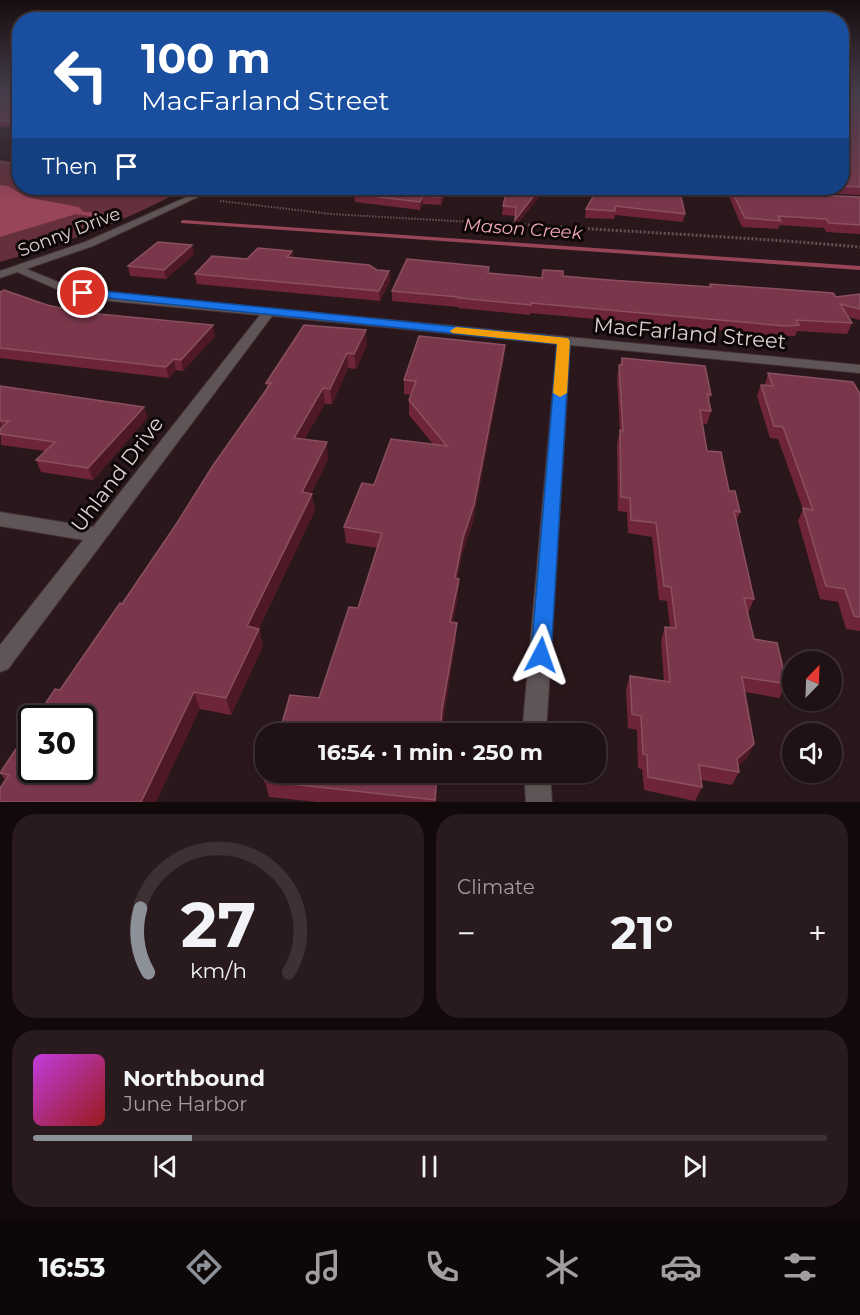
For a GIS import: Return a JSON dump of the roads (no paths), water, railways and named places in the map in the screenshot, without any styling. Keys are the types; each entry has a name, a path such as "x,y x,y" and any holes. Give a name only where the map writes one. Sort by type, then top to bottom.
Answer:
{"street":[{"name":"Sonny Drive","path":"0,275 118,232 198,195"},
{"name":"MacFarland Street","path":"19,269 65,289 100,296 860,369"},
{"name":"Uhland Drive","path":"0,662 268,312"},
{"path":"535,723 564,341"},
{"path":"0,519 98,535"},
{"path":"538,783 539,802"}],"waterway":[{"name":"Mason Creek","path":"70,212 96,215"},
{"name":"Mason Creek","path":"109,216 119,217"},
{"name":"Mason Creek","path":"183,222 860,268"}]}
